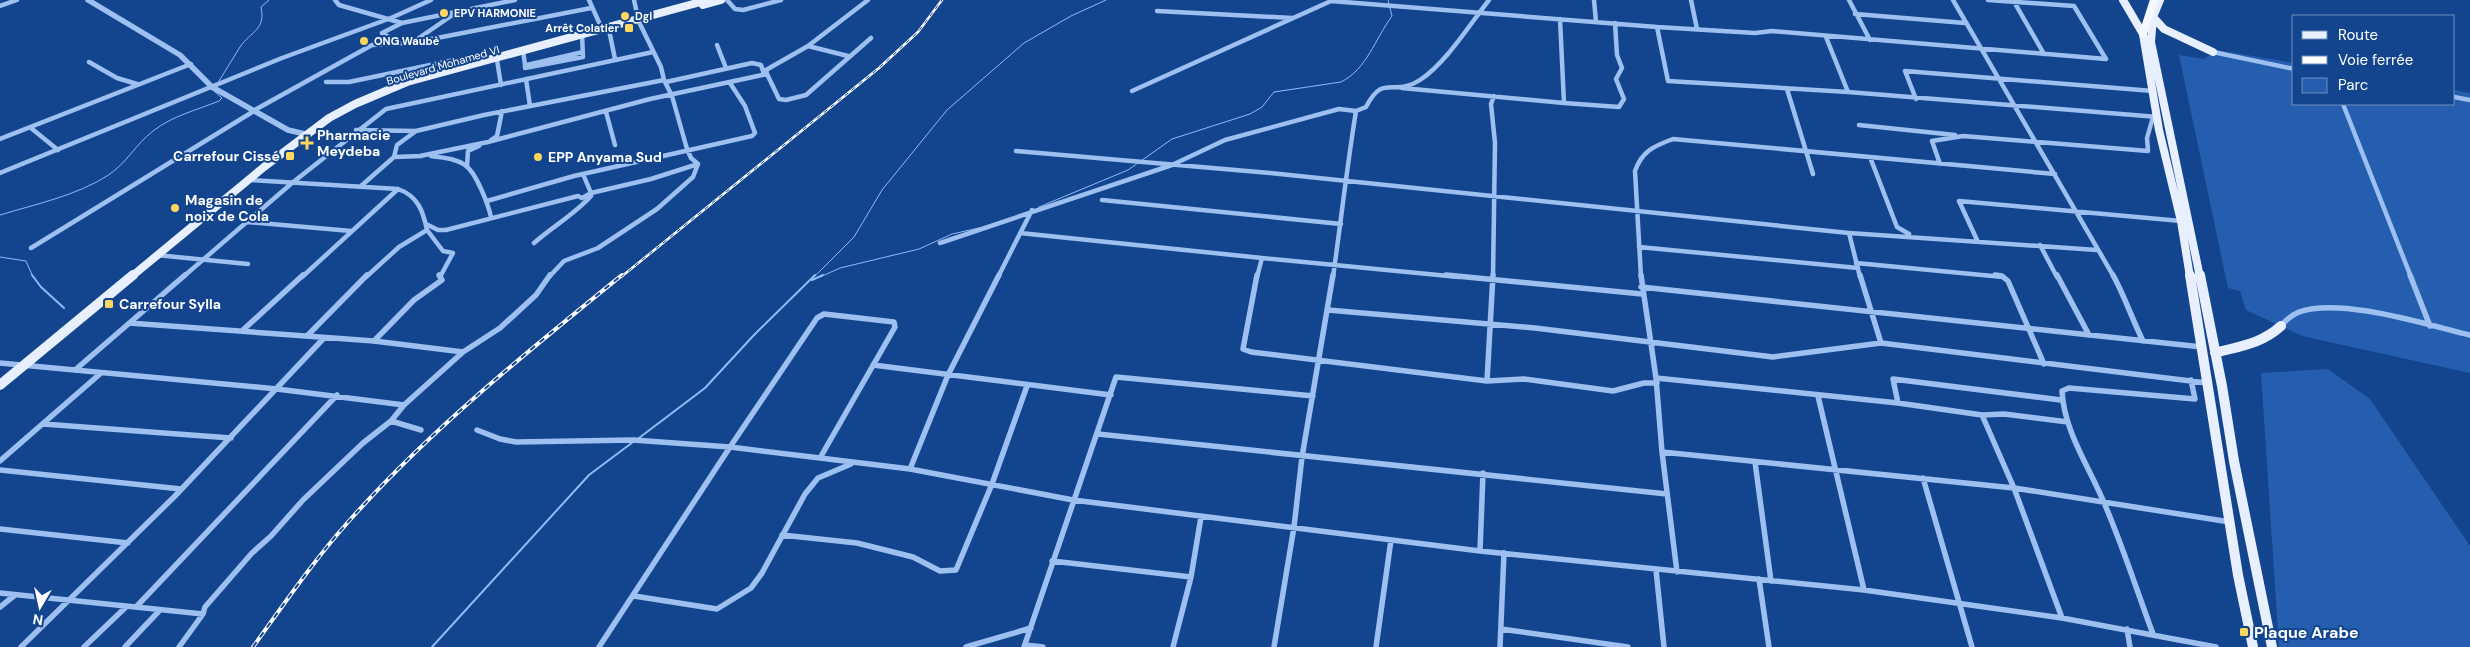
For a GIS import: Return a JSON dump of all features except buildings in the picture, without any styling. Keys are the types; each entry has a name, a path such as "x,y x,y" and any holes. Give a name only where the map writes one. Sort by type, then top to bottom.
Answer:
{"highway":[{"path":"2143,34 2154,0"}],"main road":[{"name":"Boulevard Mohamed VI","path":"639,21 708,0"},
{"name":"Boulevard Mohamed VI","path":"382,92 583,35 721,0"},
{"path":"2123,0 2143,34 2153,90 2155,117 2181,221 2231,522 2238,575 2253,647"},
{"path":"2160,0 2153,17 2151,42 2184,193 2234,463 2263,592 2272,647"},
{"path":"2153,17 2164,29 2213,52"},
{"name":"Boulevard Mohamed VI","path":"382,92 419,78 524,52"},
{"path":"0,385 305,134 341,111 382,92"},
{"path":"2215,353 2260,341 2269,337 2281,326"}],"street":[{"path":"0,6 17,0"},
{"path":"88,0 180,55 192,64 212,87 288,130 305,134"},
{"path":"335,0 339,5 391,18 402,23"},
{"path":"0,173 290,55 391,18 432,0"},
{"path":"398,42 382,33 402,23 516,0"},
{"path":"589,0 591,8 605,30 615,60"},
{"path":"634,0 639,21 661,67 672,96 687,149 691,158 698,164"},
{"path":"727,0 736,9 743,10 781,0"},
{"path":"766,75 766,70 808,46 853,14 868,0"},
{"path":"1132,91 1295,19 1331,0 1596,22 1755,33 1772,31 2106,59 2074,6 1988,0"},
{"path":"1402,88 1420,80 1441,60 1489,0"},
{"path":"1594,0 1596,22"},
{"path":"1691,0 1697,29"},
{"path":"1849,0 1870,40"},
{"path":"1953,0 2013,107 2036,140 2077,210 2097,250 2127,301 2131,317 2143,341"},
{"path":"2013,1 2044,54"},
{"path":"31,248 273,98 306,83 367,47 382,43 412,42 591,8"},
{"path":"412,42 459,11"},
{"path":"1157,11 1295,19"},
{"path":"1855,14 1965,23"},
{"path":"1560,19 1564,103"},
{"path":"940,243 1033,210 1172,165 1225,140 1339,109 1356,111 1366,107 1374,91 1383,87 1619,107 1624,99 1616,79 1622,68 1617,55 1615,23"},
{"path":"1658,26 1668,81 1848,92 2013,107 2155,117 2146,138 2148,151 2036,140 1963,136 1859,125"},
{"path":"524,52 525,65 583,52 583,35"},
{"path":"1826,37 1848,92"},
{"path":"355,130 416,130 726,68 758,64 762,66 778,98 793,99 806,95 848,56 871,38"},
{"path":"717,45 726,68"},
{"path":"808,46 848,56"},
{"path":"75,370 201,260 355,130 386,109 654,52"},
{"path":"2213,52 2292,69"},
{"path":"326,82 349,82 454,60 460,63 460,67"},
{"path":"497,60 501,85"},
{"path":"89,62 117,78 138,84"},
{"path":"0,139 192,64"},
{"path":"1916,99 1905,72 2153,90"},
{"path":"420,156 488,142 650,99 672,96 766,75"},
{"path":"526,79 530,106"},
{"path":"487,201 583,174 687,149 748,137 755,133 743,99 730,83"},
{"path":"1787,89 1813,174"},
{"path":"1487,381 1492,325 1495,143 1491,104 1494,96"},
{"path":"2455,97 2470,100"},
{"path":"2343,105 2430,326"},
{"path":"1274,647 1294,528 1302,457 1328,310 1341,224 1344,181 1356,111"},
{"path":"491,217 487,201 467,166 468,151 497,136 502,112"},
{"path":"606,112 615,145"},
{"path":"31,128 58,150"},
{"path":"361,186 394,157 397,144 416,130"},
{"path":"1940,164 1932,141 1963,136"},
{"path":"1677,572 1662,452 1657,380 1642,294 1639,210 1635,171 1639,158 1653,146 1673,139 2055,174"},
{"path":"1016,152 1344,181 1849,233 1912,235 2097,250"},
{"path":"394,157 446,157 467,166"},
{"path":"1870,157 1897,227 1912,235"},
{"path":"307,336 397,248 427,227 442,230 578,196 582,198 591,193 651,179 698,164"},
{"path":"179,647 206,607 252,553 271,536 303,500 363,443 391,422 404,406 463,352 500,328 536,295 564,261 598,248 665,203 681,186 693,177 698,164"},
{"path":"534,243 557,223 582,206 591,196 583,174"},
{"path":"250,180 398,189 407,191 419,200 427,227 443,251 453,253 439,276 442,280 414,300 374,341"},
{"path":"243,330 398,189"},
{"path":"1102,200 1341,224"},
{"path":"1977,240 1959,201 2077,210 2181,221"},
{"path":"910,469 948,376 1033,210"},
{"path":"247,222 351,230"},
{"path":"1020,233 1642,294"},
{"path":"1849,233 1881,343"},
{"path":"2040,245 2089,335"},
{"path":"1639,247 2002,276 2008,281 2044,364"},
{"path":"155,256 248,264"},
{"path":"1262,258 1252,295 1243,349 1319,361 1487,381 1524,379 1613,391 1657,380 1898,403 1982,415 2004,414 2068,422"},
{"path":"1642,287 1872,314 2028,328 2202,347"},
{"path":"2281,326 2287,318 2302,311 2328,308 2349,309 2470,335"},
{"path":"1328,310 1535,328 1773,357 1881,343 2208,383"},
{"path":"599,647 730,446 817,318 824,314 894,322 896,327 819,459"},
{"path":"129,323 243,330 323,339 374,341 463,352"},
{"path":"21,647 71,601 232,438 323,339"},
{"path":"0,363 337,395 404,406"},
{"path":"873,365 1027,386 1111,395"},
{"path":"0,461 101,373"},
{"path":"1044,647 1025,646 1052,561 1098,434 1116,377 1313,396"},
{"path":"1898,403 1893,379 2061,400"},
{"path":"2154,634 2105,502 2068,422 2061,400 2062,391 2069,388 2195,399 2191,380"},
{"path":"782,535 856,543 913,556 940,571 956,570 992,484 1027,386"},
{"path":"137,606 337,395"},
{"path":"1818,396 1864,590"},
{"path":"1982,415 2014,488 2062,618"},
{"path":"391,422 421,430"},
{"path":"43,424 232,438"},
{"path":"477,430 516,442 633,440 730,446 819,459 910,469 1073,500 1201,517 1504,554 1864,590 2062,618 2216,647"},
{"path":"1098,434 1302,457 1483,473 1667,494"},
{"path":"1662,452 2014,488 2231,522"},
{"path":"1755,462 1771,581"},
{"path":"634,596 717,609 751,588 804,494 818,478 854,463"},
{"path":"0,470 181,489"},
{"path":"1480,551 1483,473"},
{"path":"1923,478 1972,647"},
{"path":"1173,647 1191,577 1201,517"},
{"path":"0,529 128,543"},
{"path":"1376,647 1391,540"},
{"path":"1500,647 1504,554"},
{"path":"1052,561 1191,577"},
{"path":"1656,570 1664,647"},
{"path":"1759,579 1769,647"},
{"path":"0,592 203,614"},
{"path":"0,607 15,594"},
{"path":"84,647 126,607"},
{"path":"125,647 160,610"},
{"path":"966,647 1031,628"},
{"path":"1501,629 1628,647"},
{"path":"2127,629 2130,647"}],"green space":[{"path":"2217,50 2292,63 2292,105 2455,105 2455,90 2470,93 2470,373 2302,336 2246,310 2240,291 2228,288 2179,55 2204,59"},
{"path":"2328,369 2370,399 2470,546 2470,647 2279,647 2261,373"}],"waterway":[{"path":"219,81 240,47 259,26 262,15 261,7 269,0"},
{"path":"814,277 854,237 882,190 947,110 1024,43 1071,16 1106,0"},
{"path":"1039,207 1128,170 1172,139 1250,114 1262,107 1274,92 1341,82 1358,69 1392,16 1388,0"},
{"path":"0,215 69,194 95,183 120,166 147,136 160,126 176,117 219,101 222,98 214,91"},
{"path":"820,277 840,268 919,249 952,234 979,228"},
{"path":"0,257 26,261 32,275"},
{"path":"32,275 41,287 64,308"},
{"path":"639,438 705,388 754,335 815,275"},
{"path":"812,280 823,275"},
{"path":"432,647 589,475 633,442"}],"railway":[{"path":"621,277 879,68 918,32 942,0"},
{"path":"253,647 324,551 380,487 481,392 622,275"}],"place":[{"name":"EPV HARMONIE","path":"444,13"},
{"name":"Dgi","path":"625,16"},
{"name":"Arrêt Colatier","path":"629,28"},
{"name":"ONG Waubè","path":"364,41"},
{"name":"Pharmacie Meydeba","path":"307,143"},
{"name":"Carrefour Cissé","path":"290,156"},
{"name":"EPP Anyama Sud","path":"538,157"},
{"name":"Magasin de noix de Cola","path":"175,208"},
{"name":"Carrefour Sylla","path":"109,304"},
{"name":"Plaque Arabe","path":"2244,632"}]}
